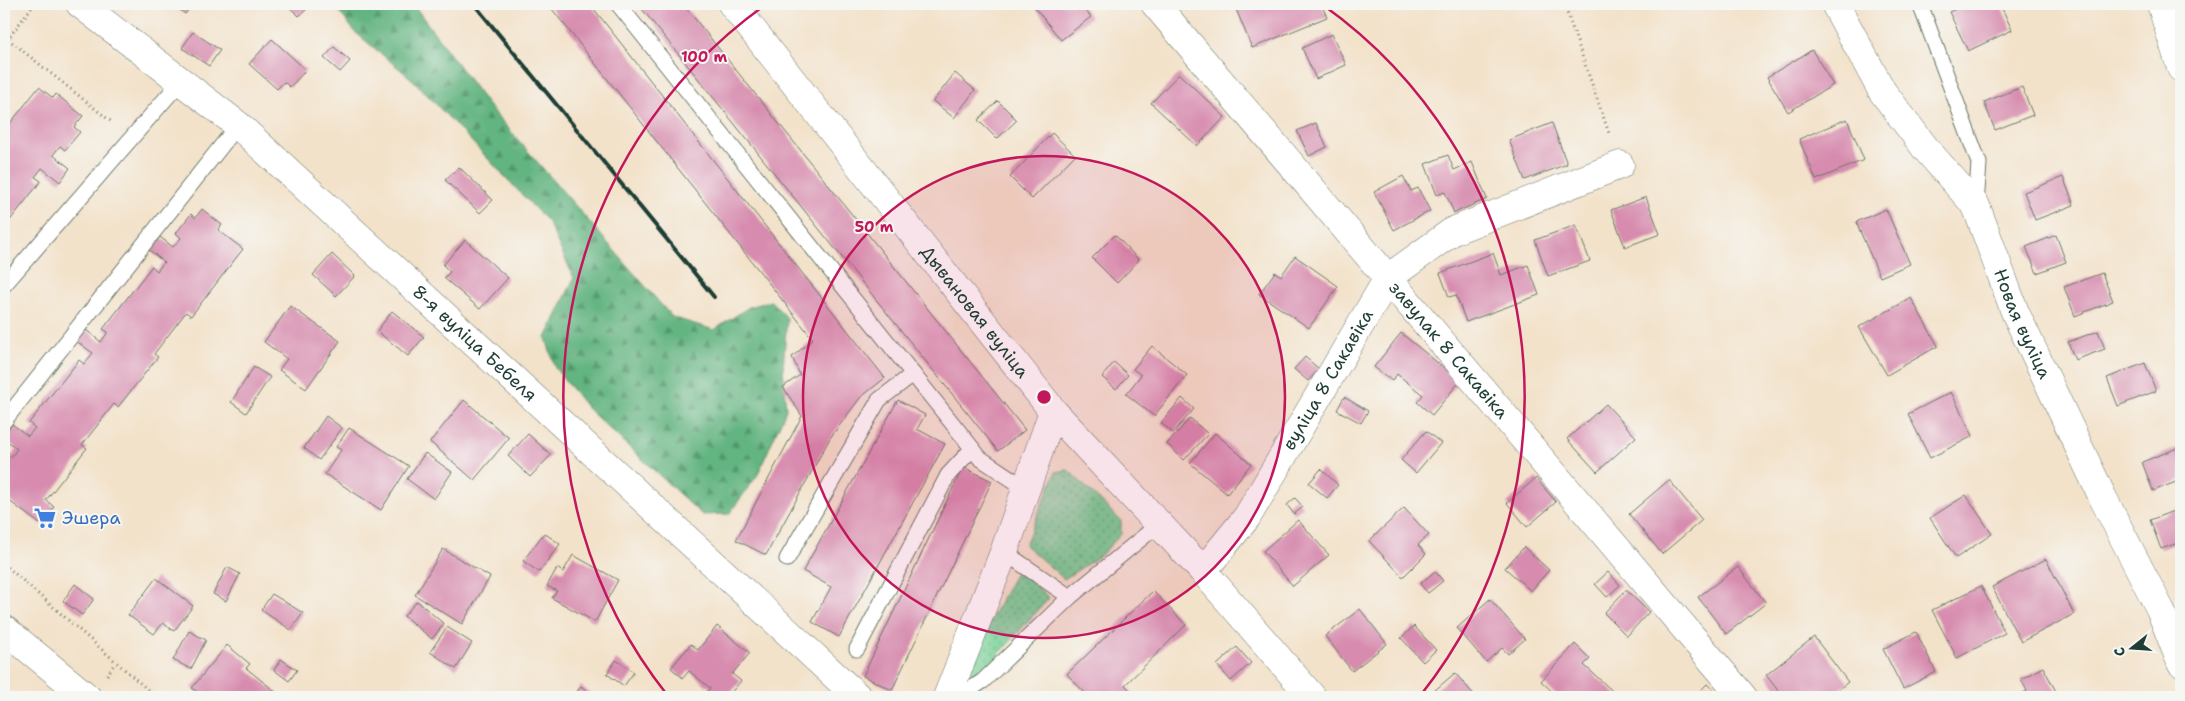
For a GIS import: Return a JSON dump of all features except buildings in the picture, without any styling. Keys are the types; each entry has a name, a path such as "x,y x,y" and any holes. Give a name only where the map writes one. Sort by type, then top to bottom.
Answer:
{"street":[{"name":"8-я вуліца Бебеля","path":"80,4 238,125 858,697"},
{"name":"Дывановая вуліца","path":"732,4 1053,411 1203,571 1312,697"},
{"name":"завулак 8 Сакавіка","path":"1155,4 1743,697"},
{"name":"Новая вуліца","path":"1835,4 1882,91 1926,149 1976,206 2015,312 2103,498 2160,609 2181,662"},
{"path":"2161,4 2181,68"},
{"name":"вуліца 8 Сакавіка","path":"1203,571 1247,517 1388,278 1453,231 1620,165"},
{"path":"947,697 1004,552 1053,411"},
{"path":"4,629 88,697"}],"lane":[{"path":"618,4 972,449 980,458 1025,488"},
{"path":"1920,4 1979,163 1976,206"},
{"path":"4,285 181,82"},
{"path":"4,421 238,125"},
{"path":"787,559 878,400 913,374"},
{"path":"857,649 948,475 972,449"},
{"path":"958,697 983,680 1070,597 1159,524"},
{"path":"1004,552 1070,597"}],"path":[{"path":"4,44 34,4"},
{"path":"1564,4 1620,165"},
{"path":"8,39 132,139"},
{"path":"4,564 156,697"}],"green space":[{"path":"333,4 413,4 487,104 672,317 714,330 749,307 771,301 787,318 783,369 786,410 757,476 729,514 702,515 587,408 555,368 546,338 574,278 548,222 413,80 356,33"},
{"path":"1068,470 1121,521 1121,534 1101,555 1064,579 1025,545 1056,472"},
{"path":"1018,569 1049,598 990,664 966,678 965,667"}],"railway":[{"path":"474,4 714,297"}],"place":[{"name":"Эшера","path":"45,518"}]}
